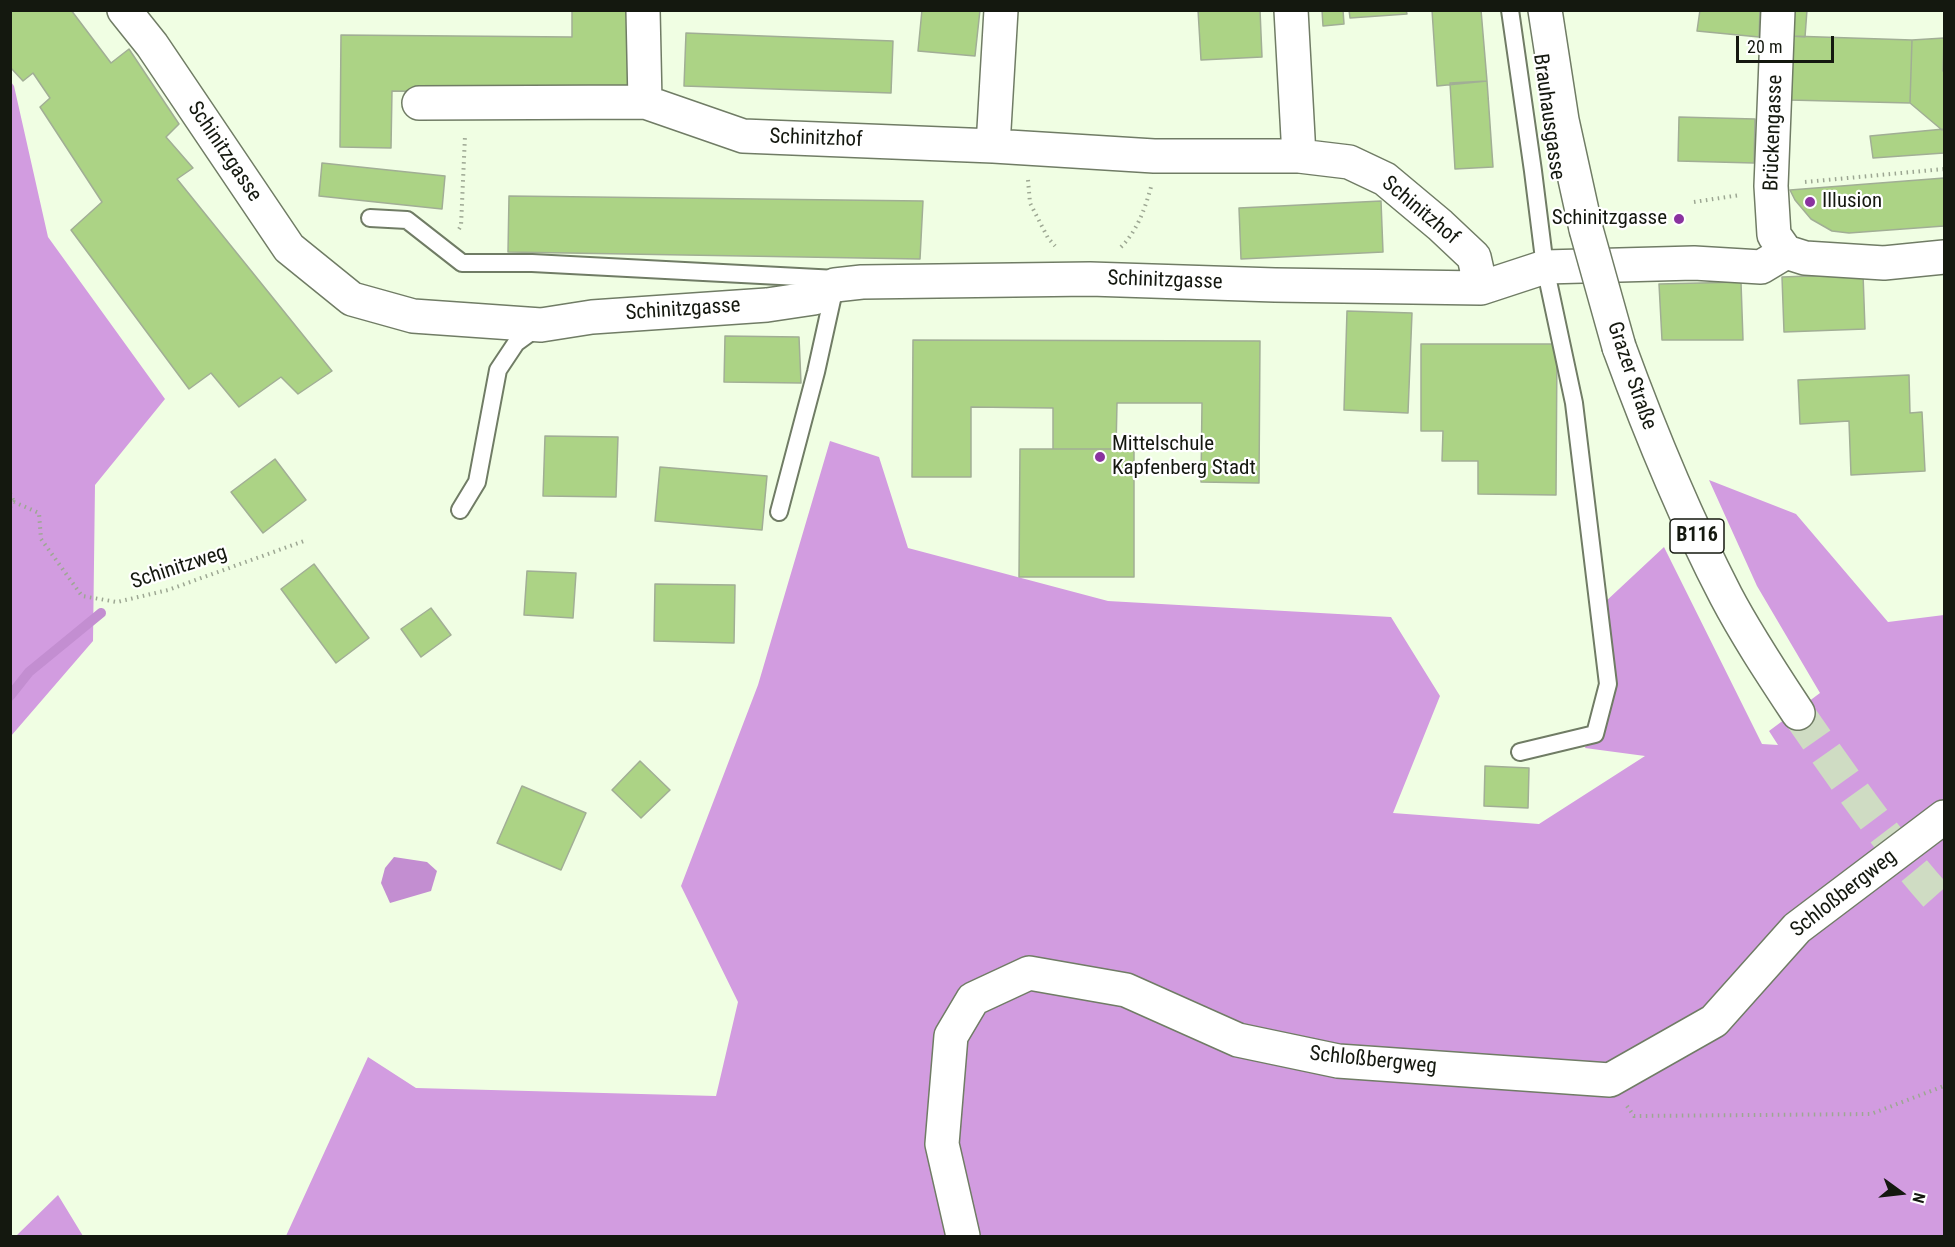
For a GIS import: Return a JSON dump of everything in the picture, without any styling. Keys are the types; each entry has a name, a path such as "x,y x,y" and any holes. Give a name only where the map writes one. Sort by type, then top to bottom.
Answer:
{"main road":[{"name":"Schinitzgasse","path":"124,10 152,45 289,248 352,299 413,316 541,325 592,316 767,304 814,298 849,284 1090,279 1481,288 1545,267 1694,263 1761,267 1786,252"},
{"path":"643,10 645,102"},
{"path":"993,146 995,74 1001,10"},
{"path":"1291,10 1299,156"},
{"name":"Grazer Straße","path":"1545,10 1562,120 1586,229 1619,347 1651,435 1726,596 1761,657 1798,713"},
{"name":"Brückengasse","path":"1778,10 1771,186 1774,235 1786,252"},
{"name":"Schinitzhof","path":"419,103 645,102 743,136 993,146 1154,156 1299,156 1349,162 1385,179 1440,225 1473,257 1481,288"},
{"path":"1786,252 1805,258 1884,263 1944,257"},
{"name":"Schloßbergweg","path":"963,1236 942,1144 951,1036 973,999 1029,973 1126,990 1238,1040 1338,1061 1610,1080 1714,1021 1797,928 1944,817"}],"lane":[{"name":"Brauhausgasse","path":"1510,10 1545,267 1574,403 1608,684 1595,734 1520,752"},
{"path":"369,218 407,220 462,263 532,263 804,276 849,284 816,372 779,512"},
{"name":"Schinitzgasse","path":"460,510 477,482 498,370 516,343 541,325"}],"path":[{"path":"443,249 461,226 466,103"},
{"path":"1694,202 1737,197 1753,188 1944,169"},
{"path":"1028,176 1029,203 1048,238"},
{"path":"1129,238 1146,207"},
{"path":"10,493 14,502 10,507"},
{"name":"Schinitzweg","path":"14,502 39,513 41,539 82,596 117,602 168,590 304,542"},
{"path":"1610,1080 1634,1116 1871,1113 1944,1086"}],"shaded area":[{"path":"11,82 14,86 48,237 165,399 95,485 93,641 11,736"},
{"path":"830,441 879,457 908,548 1108,601 1391,617 1440,696 1393,813 1539,824 1645,756 1585,748 1613,669 1604,603 1664,547 1762,744 1778,745 1769,731 1820,693 1757,586 1709,480 1796,514 1888,622 1944,615 1944,1236 286,1236 368,1057 416,1088 716,1096 738,1002 681,886 758,685"},
{"path":"394,857 427,862 437,871 431,891 390,903 381,883 385,868"},
{"path":"58,1195 83,1236 16,1236"}],"building":[{"path":"10,10 71,10 111,63 129,49 179,124 166,137 193,168 177,179 332,371 298,394 281,377 239,407 211,373 189,389 71,230 102,202 40,107 50,98 33,73 23,81 10,67"},
{"path":"572,10 629,10 629,94 392,91 391,148 340,147 341,35 572,37"},
{"path":"922,10 980,10 975,56 918,51"},
{"path":"1198,10 1260,10 1262,57 1201,60"},
{"path":"1322,10 1343,10 1344,24 1323,26"},
{"path":"1349,10 1406,10 1407,14 1350,18"},
{"path":"1432,10 1481,10 1487,81 1437,86"},
{"path":"1700,10 1760,10 1759,37 1697,31"},
{"path":"1789,10 1807,10 1805,37 1791,36"},
{"path":"686,33 893,41 891,93 684,86"},
{"path":"1791,36 1912,40 1910,103 1789,100"},
{"path":"1944,38 1944,129 1942,130 1910,103 1912,40"},
{"path":"1487,81 1493,167 1455,169 1450,83"},
{"path":"1679,117 1755,119 1754,163 1678,161"},
{"path":"1944,129 1944,153 1873,158 1870,136"},
{"path":"322,163 445,176 442,209 319,196"},
{"path":"1944,178 1944,226 1849,233 1832,231 1811,219 1795,200 1790,190"},
{"path":"509,196 923,201 920,259 508,252"},
{"path":"1381,201 1383,252 1241,259 1239,208"},
{"path":"1863,274 1865,329 1784,332 1782,277"},
{"path":"1741,282 1743,340 1662,340 1659,284"},
{"path":"1347,311 1412,313 1408,413 1344,410"},
{"path":"725,336 799,337 801,383 724,382"},
{"path":"913,340 1260,341 1259,483 1201,482 1202,403 1117,403 1116,449 1053,449 1053,408 971,407 971,477 912,477"},
{"path":"1421,344 1557,344 1556,495 1478,494 1478,461 1442,461 1443,431 1421,431"},
{"path":"1909,375 1910,413 1922,412 1925,471 1851,475 1849,421 1800,424 1798,380"},
{"path":"545,436 618,437 616,497 543,496"},
{"path":"1020,449 1134,449 1134,577 1019,577"},
{"path":"275,459 306,500 263,533 231,492"},
{"path":"660,467 767,476 762,530 655,521"},
{"path":"314,564 369,638 336,663 281,589"},
{"path":"527,571 576,573 573,618 524,615"},
{"path":"655,584 735,585 734,643 654,641"},
{"path":"431,608 451,635 421,657 401,629"},
{"path":"640,761 670,790 641,818 612,790"},
{"path":"1485,766 1529,768 1528,808 1484,806"},
{"path":"522,786 586,813 561,870 497,843"}],"waterway":[{"path":"10,696 29,672 101,613"}],"tunnel":[{"path":"1798,713 1886,836 1944,905"}],"place":[{"name":"Illusion","path":"1810,202"},
{"name":"Schinitzgasse","path":"1679,219"},
{"name":"Mittelschule Kapfenberg Stadt","path":"1100,457"}]}
